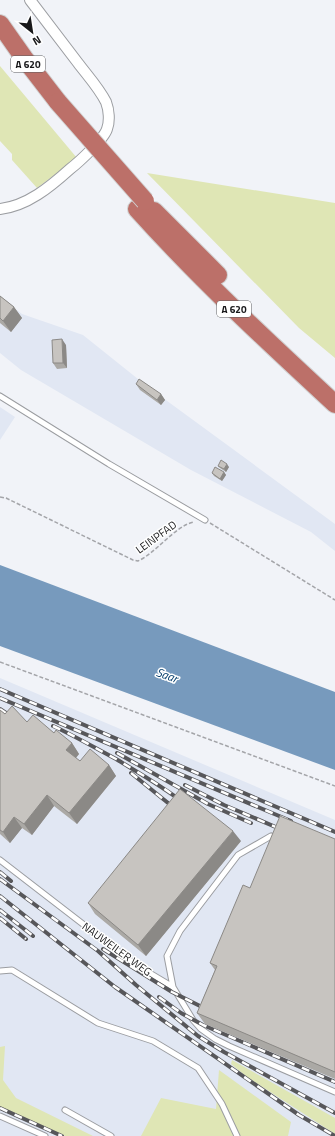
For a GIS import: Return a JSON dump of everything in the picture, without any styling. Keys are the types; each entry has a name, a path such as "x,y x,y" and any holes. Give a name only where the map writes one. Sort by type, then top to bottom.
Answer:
{"highway":[{"name":"A 620","path":"0,24 24,58 54,107"},
{"name":"A 620","path":"0,43 54,107 141,205 335,388"},
{"name":"A 620","path":"141,205 165,240 229,304 335,404"}],"street":[{"path":"0,209 21,204 40,193 56,181 76,164 102,137 107,130 109,119 106,103 97,87 30,0"}],"lane":[{"path":"0,396 109,464 205,520"},
{"path":"173,987 167,956 180,931 238,855 271,836"},
{"name":"NAUWEILER WEG","path":"0,860 136,965 173,987 193,1020 201,1029 215,1039 335,1092"},
{"path":"0,971 12,970 98,1023 153,1041 198,1068 222,1104 237,1136"},
{"path":"65,1110 111,1136"},
{"path":"0,1116 45,1136"}],"path":[{"name":"LEINPFAD","path":"0,497 6,498 133,560 138,561 190,522 205,520"},
{"path":"205,520 335,600"},
{"path":"0,662 335,786"}],"shaded area":[{"path":"0,297 22,314 83,335 148,387 335,524 335,551 311,532 191,470 21,370 0,353"},
{"path":"0,407 15,417 0,440"},
{"path":"0,678 335,820 335,1136 0,1136"}],"green space":[{"path":"0,66 77,158 37,188 12,160 12,154 0,141"},
{"path":"147,173 335,203 335,358 299,328"},
{"path":"5,1046 3,1080 16,1098 93,1136 65,1136 0,1107 0,1047"},
{"path":"232,1060 335,1118 335,1134 247,1077 231,1064"},
{"path":"219,1070 291,1122 288,1136 141,1136 161,1098 216,1109"}],"water":[{"name":"Saar","path":"0,565 335,692 335,770 0,646"}],"building":[{"path":"0,296 14,307 3,321 0,318"},
{"path":"62,339 63,363 53,363 52,340"},
{"path":"139,379 161,394 157,400 136,384"},
{"path":"221,460 227,464 224,469 218,466"},
{"path":"215,467 224,472 220,479 212,473"},
{"path":"12,706 27,722 33,715 54,733 56,730 72,743 66,750 80,761 90,749 109,765 69,813 47,795 24,824 14,817 3,832 0,830 0,710 5,714"},
{"path":"180,789 233,831 138,945 88,903"},
{"path":"280,816 335,839 335,1072 197,1013 217,966 210,963 243,885 250,888"}],"railway":[{"path":"0,689 335,832"},
{"path":"0,698 291,821"},
{"path":"0,709 15,719"},
{"path":"53,726 116,759 159,785 184,803"},
{"path":"117,753 208,804 251,823"},
{"path":"131,773 173,807"},
{"path":"185,785 224,805 285,831"},
{"path":"0,872 11,881"},
{"path":"0,879 98,951 136,985 198,1036 224,1052 335,1113"},
{"path":"0,896 115,987 299,1115 335,1136"},
{"path":"0,910 33,936"},
{"path":"0,918 26,939"},
{"path":"103,949 172,992 210,1011"},
{"path":"159,997 181,1013 203,1025 335,1082"},
{"path":"0,1108 62,1136"}]}
